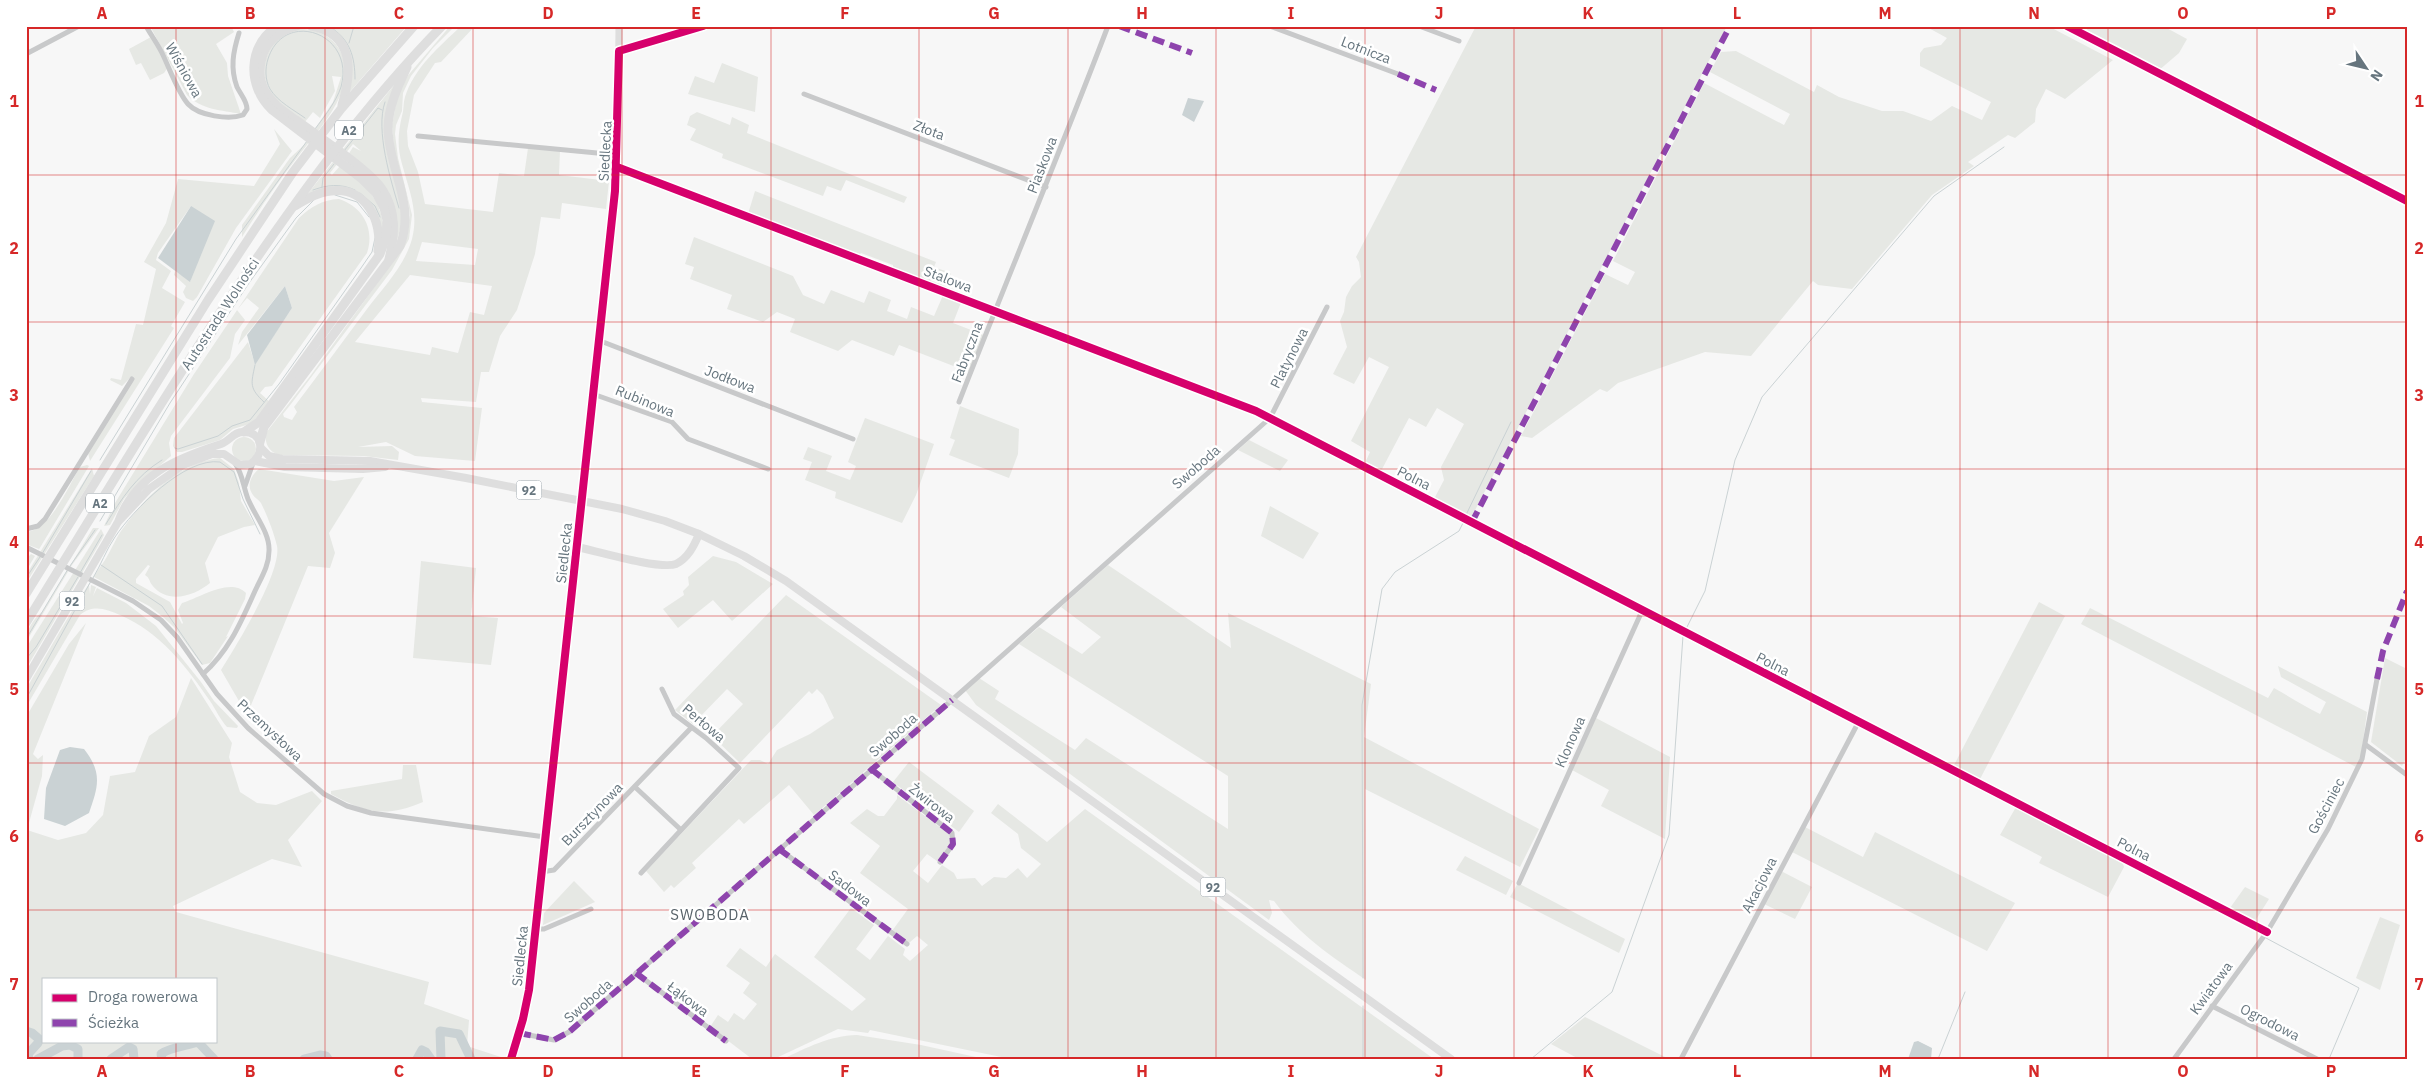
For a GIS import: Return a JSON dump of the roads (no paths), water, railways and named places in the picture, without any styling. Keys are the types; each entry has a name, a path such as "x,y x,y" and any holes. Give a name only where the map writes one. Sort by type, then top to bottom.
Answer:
{"highway":[{"path":"277,26 264,37 256,52 253,71 254,80 266,104 373,180 388,200 394,228 388,262"},
{"path":"297,26 283,31 269,44 262,58 261,77 265,91 272,101 308,133"},
{"path":"311,26 325,30 334,36 346,52 349,78 341,108"},
{"name":"Autostrada Wolności","path":"26,594 208,300 293,172 341,108 414,26"},
{"name":"Autostrada Wolności","path":"26,623 193,353 291,209 367,108 413,55 442,26"},
{"path":"260,445 264,427 400,246 405,229 406,214 391,150 388,120 396,90 413,55"},
{"path":"244,432 257,424 382,251 386,238 387,220 384,208 369,185 342,159"},
{"path":"291,209 313,196 332,190 351,194 359,198 370,208 378,222 380,238 376,258"}],"main road":[{"name":"Siedlecka","path":"512,1057 529,990 581,515 618,155 619,26"},
{"name":"92","path":"26,679 118,522 129,499 144,482 164,465 198,450 223,443 237,433 254,434 269,456 282,459 370,461 601,504 653,517 699,534 786,581 1451,1059"},
{"path":"231,438 227,446 232,460"},
{"path":"254,462 260,445"},
{"name":"92","path":"118,522 149,489 175,469 212,454 222,453 244,465 254,462 267,465 363,469 392,466"},
{"path":"577,547 667,566 684,559 694,546 699,534"}],"street":[{"name":"Wiśniowa","path":"146,26 161,50 187,103 195,110 207,114 236,117 243,115 247,109 237,87 232,65 239,33"},
{"path":"619,51 703,26"},
{"name":"Piaskowa","path":"995,310 1046,187 1108,26"},
{"name":"Lotnicza","path":"1270,26 1398,74"},
{"path":"1419,26 1459,41"},
{"path":"26,54 77,27"},
{"name":"Złota","path":"804,94 1046,187"},
{"path":"418,136 618,155"},
{"name":"Stalowa","path":"617,167 995,310 1242,405 1270,418"},
{"name":"Platynowa","path":"1270,418 1327,307"},
{"name":"Fabryczna","path":"959,402 995,310"},
{"name":"Jodłowa","path":"598,340 853,439"},
{"path":"26,529 38,526 45,519 132,379"},
{"name":"Rubinowa","path":"593,394 672,422 688,439 768,469"},
{"name":"Polna","path":"1270,418 2266,932"},
{"name":"Swoboda","path":"519,1033 551,1040 560,1039 952,700 1270,418"},
{"path":"203,674 219,658 234,637 268,562 268,540 232,460"},
{"path":"245,486 254,462"},
{"name":"Przemysłowa","path":"26,547 141,605 161,620 177,637 224,702 248,728 324,794 339,802 371,813 545,837"},
{"name":"Klonowa","path":"1519,883 1642,611"},
{"name":"Gościniec","path":"2266,932 2328,829 2356,772 2366,745 2377,679"},
{"name":"Perłowa","path":"662,689 674,714 739,768 680,829"},
{"name":"Akacjowa","path":"1681,1059 1858,723"},
{"name":"Bursztynowa","path":"541,872 554,870 691,728"},
{"path":"2366,745 2407,775"},
{"name":"Żwirowa","path":"871,769 952,834 953,844 940,862"},
{"name":"Bursztynowa","path":"635,787 680,829"},
{"path":"641,873 680,829"},
{"name":"Sadowa","path":"779,849 907,944"},
{"path":"535,929 544,929 591,909"},
{"name":"Kwiatowa","path":"2174,1059 2266,932"},
{"name":"Łąkowa","path":"636,973 726,1041"},
{"name":"Ogrodowa","path":"2212,1006 2317,1059"}],"waterway":[{"path":"349,43 354,26"},
{"path":"330,27 342,37 350,49 354,63 355,79"},
{"path":"305,118 273,94 268,85 266,74 268,59 276,43 288,34 302,31 316,34 329,41 338,53 343,68 339,93 315,129"},
{"path":"385,102 382,113 383,141 388,170 399,208"},
{"path":"344,151 378,108 382,110"},
{"path":"100,460 236,239 307,141"},
{"path":"1686,629 1705,591 1735,460 1762,397 1934,196 2004,147"},
{"path":"322,187 323,178 334,164"},
{"path":"313,190 334,186 344,186 355,190"},
{"path":"360,193 375,206 380,217"},
{"path":"335,195 357,202 369,217"},
{"path":"100,521 170,403 249,283 296,218 314,200"},
{"path":"175,448 178,449 218,436 232,426 250,420 279,384 372,252 375,238"},
{"path":"255,365 252,385 264,402"},
{"path":"1465,517 1511,422"},
{"path":"106,524 137,480 162,460"},
{"path":"93,578 115,537 134,513 176,476 206,463 220,462 234,472 243,499 260,534"},
{"path":"42,554 91,471"},
{"path":"1363,978 1362,705 1382,589 1395,572 1459,531 1464,521"},
{"path":"70,566 95,530"},
{"path":"80,573 102,535"},
{"path":"26,578 40,557"},
{"path":"101,565 162,606 202,664"},
{"path":"26,639 68,569"},
{"path":"26,659 36,647 78,577"},
{"path":"26,699 91,581"},
{"path":"1531,1059 1612,992 1669,835 1683,636"},
{"path":"2266,938 2359,988 2329,1059"},
{"path":"1938,1059 1965,992"},
{"path":"1363,1006 1363,1059"},
{"path":"26,1031 39,1039 38,1043 28,1054 29,1059"},
{"path":"441,1059 440,1031 459,1034 471,1059"},
{"path":"162,1059 161,1054 165,1052 198,1042 214,1059"},
{"path":"38,1059 62,1046 70,1045 78,1049 78,1059"},
{"path":"111,1059 129,1047 133,1049 134,1059"},
{"path":"417,1059 422,1050 431,1059"},
{"path":"304,1059 320,1055 326,1056 328,1059"}],"district":[{"name":"SWOBODA","path":"710,914"}]}
